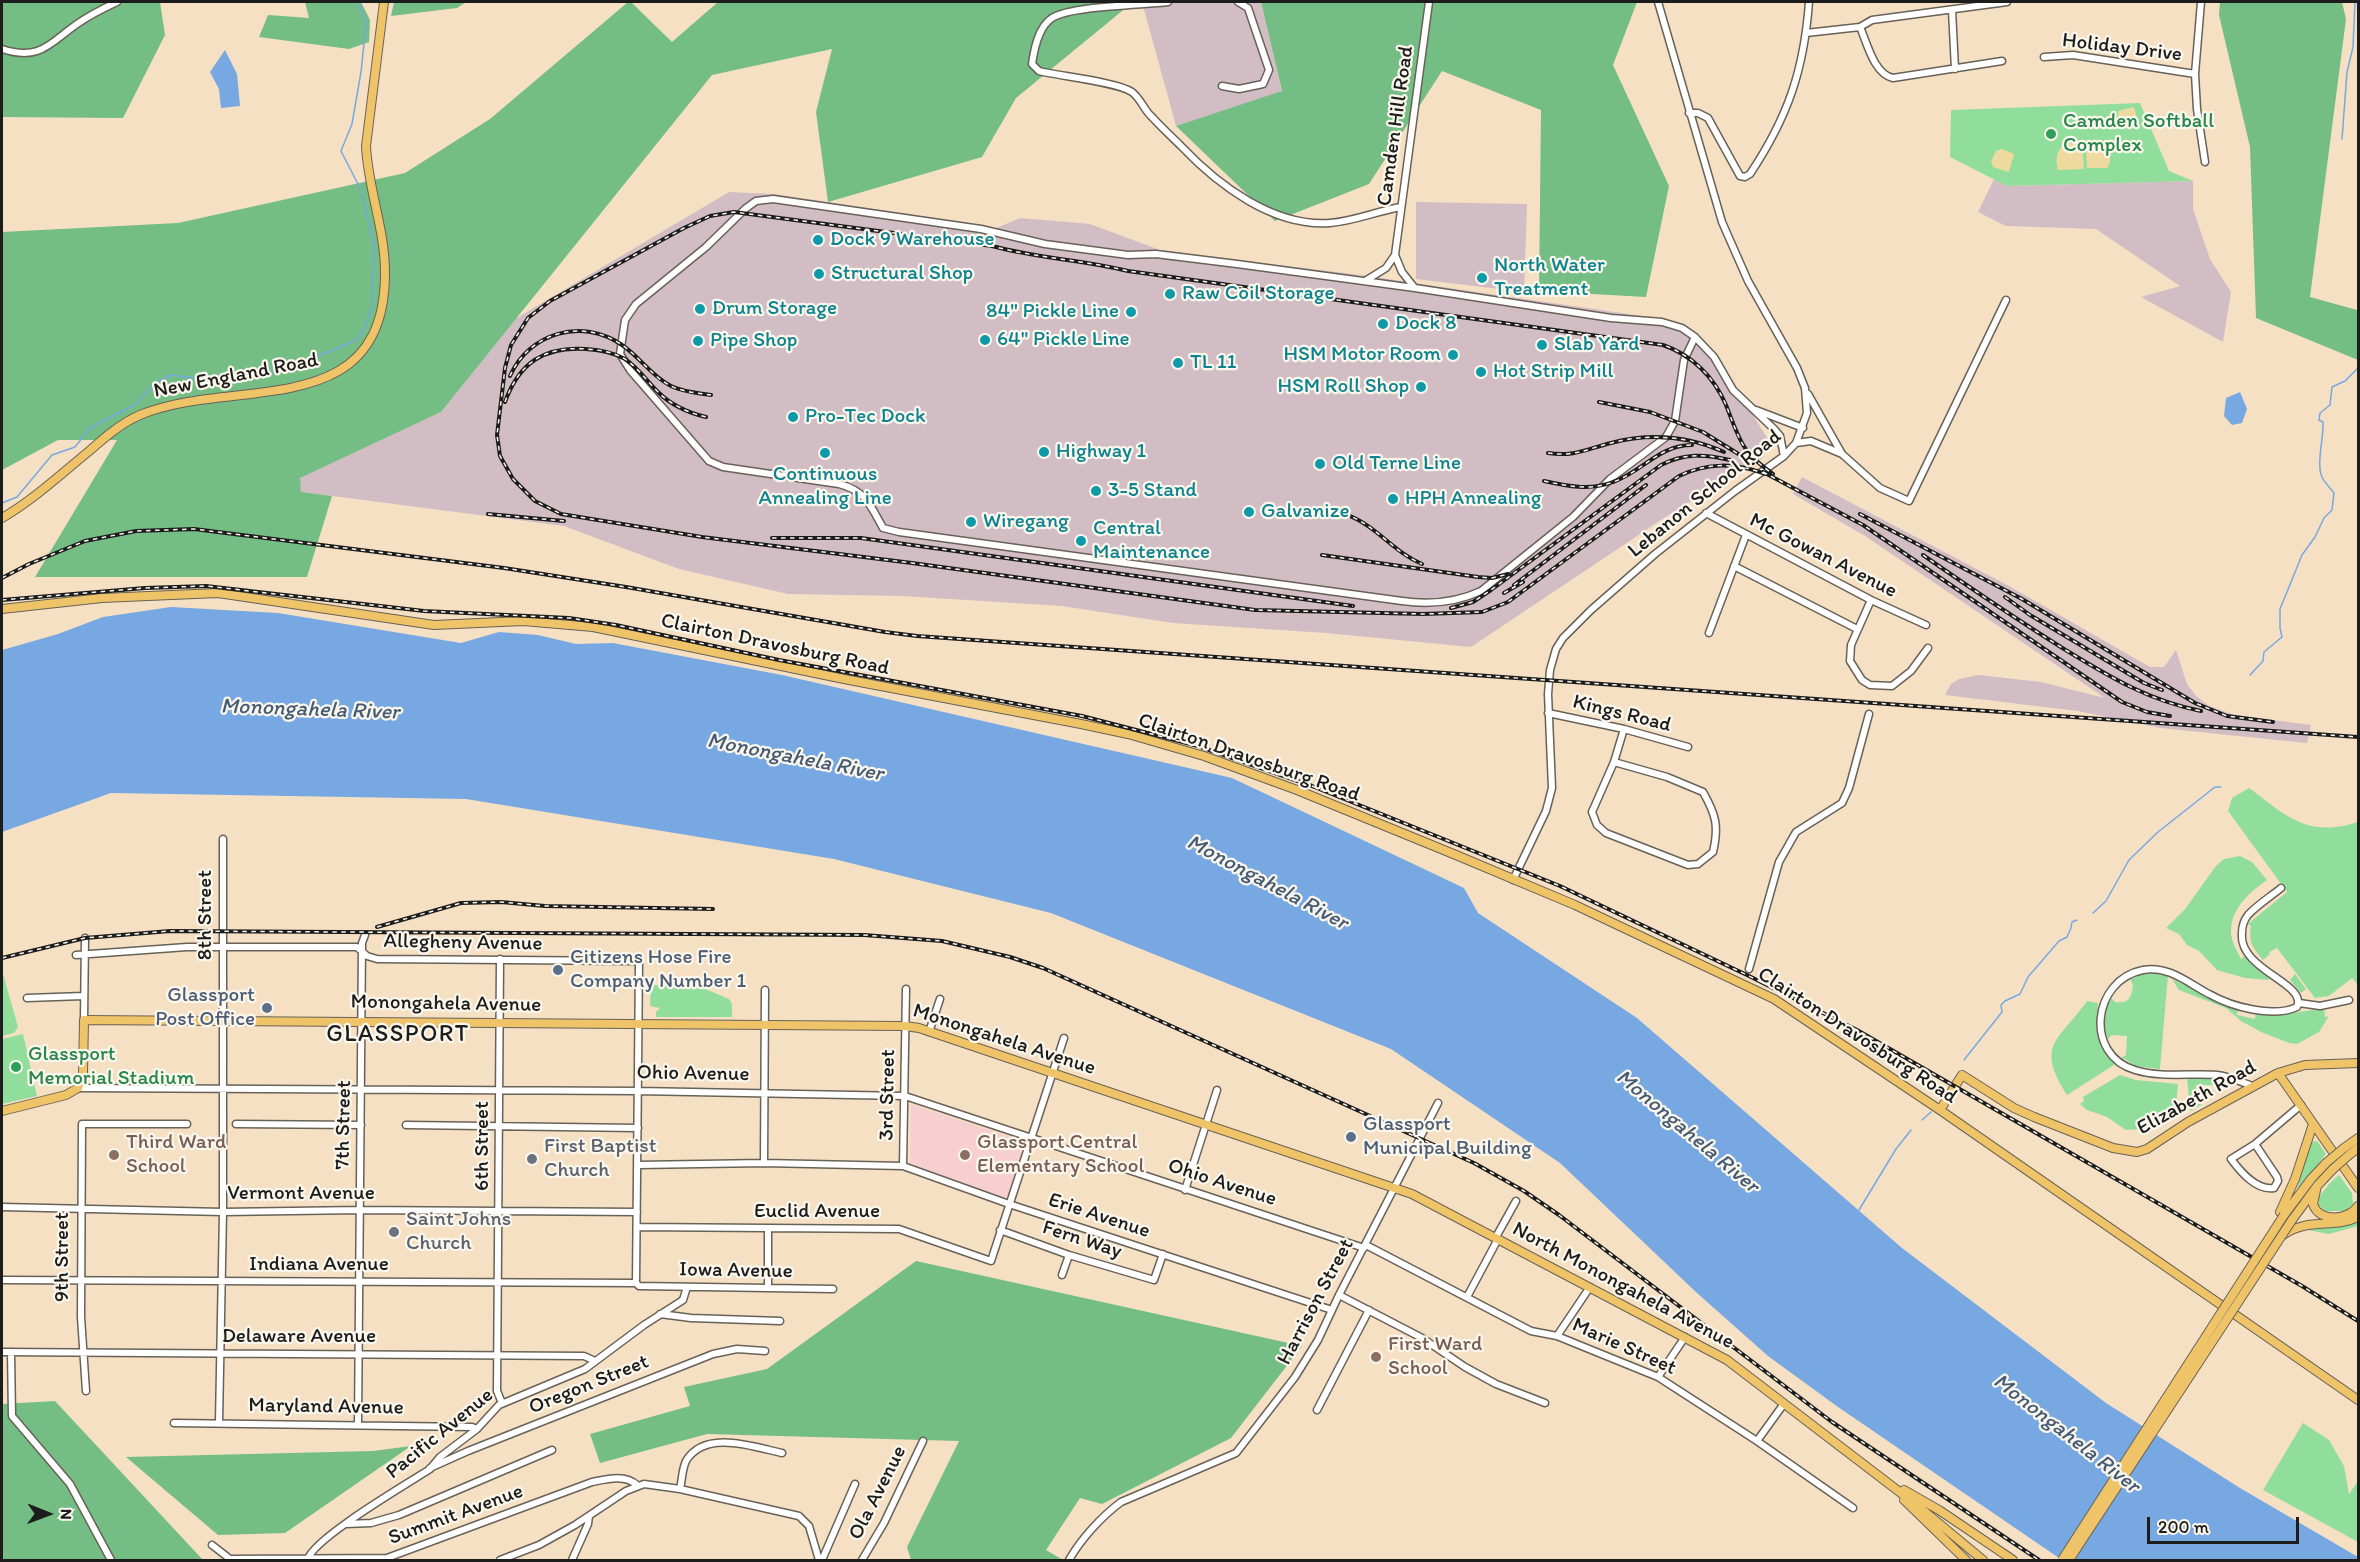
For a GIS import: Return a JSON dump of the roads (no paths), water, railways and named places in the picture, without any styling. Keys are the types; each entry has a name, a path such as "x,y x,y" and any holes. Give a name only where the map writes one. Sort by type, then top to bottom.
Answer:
{"main road":[{"name":"New England Road","path":"2,518 29,501 103,439 138,416 173,405 307,385 338,372 363,350 376,327 384,294 386,273 366,146 384,2"},
{"name":"Clairton Dravosburg Road","path":"2,609 102,598 218,593 434,625 523,621 563,624 618,632 844,679 1059,719 1160,743 1297,790 1575,905 1774,999 1940,1110 2222,1309 2358,1400"},
{"name":"Monongahela Avenue","path":"84,1020 362,1020 905,1026 929,1032 1394,1187"},
{"path":"78,1088 83,1072 84,1020"},
{"name":"Elizabeth Road","path":"1940,1110 1962,1075 2024,1113 2126,1152 2147,1149 2188,1122 2278,1073 2305,1065 2358,1063"},
{"path":"2278,1073 2358,1188"},
{"name":"Ohio Avenue","path":"2,1112 66,1095 78,1088"},
{"path":"2282,1214 2313,1124"},
{"path":"2062,1560 2222,1309 2244,1269 2282,1214 2311,1179 2347,1152 2358,1138"},
{"path":"2347,1152 2358,1148"},
{"path":"2069,1560 2280,1238 2330,1166"},
{"path":"2317,1186 2313,1204 2319,1214 2344,1216 2350,1214 2358,1206"},
{"name":"North Monongahela Avenue","path":"1394,1187 1497,1238 1727,1360 1881,1478"},
{"path":"2280,1238 2291,1229 2304,1225 2349,1221 2358,1216"},
{"path":"1881,1478 1966,1560"},
{"path":"1881,1478 1983,1560"},
{"path":"1881,1478 1939,1510 2013,1560"},
{"path":"1922,1518 1974,1560"}],"street":[{"path":"2,49 16,52 41,51 77,23 117,2"},
{"path":"1168,2 1079,10 1051,18 1034,43 1032,64 1039,71 1119,86 1132,92 1150,116 1203,167 1247,200 1270,211 1292,219 1327,223 1358,219 1401,207"},
{"path":"1222,86 1239,89 1263,84 1269,70 1248,8 1238,2"},
{"name":"Camden Hill Road","path":"1395,255 1429,2"},
{"name":"Lebanon School Road","path":"1514,880 1546,811 1552,788 1548,713 1550,670 1556,649 1563,638 1607,596 1706,513 1784,456 1796,443 1807,413 1805,388 1797,368 1734,252 1722,222 1658,2"},
{"path":"1689,113 1698,113 1708,118 1740,176 1745,177 1772,142 1790,102 1800,71 1809,2"},
{"path":"1806,33 1860,27 1872,20 2007,2"},
{"path":"2201,2 2195,74 2197,110 2205,162"},
{"path":"1953,9 1955,69"},
{"path":"1860,27 1880,71 1893,78 2002,61"},
{"name":"Holiday Drive","path":"2044,57 2073,55 2195,74"},
{"path":"1695,337 1684,360 1675,421 1666,437 1610,479 1573,517 1481,591 1450,602 1423,604 883,528 871,506 856,489 839,484 723,467 709,461 630,370 620,354 625,320 636,304 706,247 745,209 756,201 773,199 981,229 1046,244 1364,281 1611,318 1662,322 1682,328 1695,337 1714,357 1733,390 1780,436 1784,456"},
{"path":"1364,281 1386,268 1395,255"},
{"path":"1395,255 1402,272 1415,288"},
{"path":"1805,388 1842,454 1880,488 1909,501 2006,300"},
{"path":"1750,408 1803,428"},
{"path":"1796,443 1811,441 1842,454"},
{"name":"Mc Gowan Avenue","path":"1706,513 1871,600 1926,625"},
{"path":"1708,633 1746,535"},
{"path":"1734,566 1857,629"},
{"path":"1871,600 1851,645 1850,661 1862,680 1870,686 1892,686 1916,666 1928,648"},
{"name":"Kings Road","path":"1548,713 1624,729 1688,747"},
{"path":"1749,969 1779,862 1796,832 1842,802 1849,788 1869,714"},
{"path":"1614,762 1667,777 1703,792 1715,815 1718,832 1713,852 1698,864 1688,865 1606,833 1597,825 1592,812 1614,762 1624,729"},
{"name":"8th Street","path":"219,1422 223,1212 221,1021 223,839"},
{"path":"2280,888 2247,916 2242,938 2247,954 2253,961 2270,975 2289,985 2294,990 2299,1004"},
{"name":"7th Street","path":"358,1424 362,950 365,935"},
{"path":"84,1020 85,938"},
{"name":"Allegheny Avenue","path":"76,955 146,949 357,947 367,956 377,959 639,961 639,1023"},
{"name":"6th Street","path":"500,959 497,1391 502,1403"},
{"path":"2252,1086 2220,1075 2146,1072 2127,1066 2108,1050 2099,1025 2104,1002 2111,990 2131,974 2155,969 2170,971 2212,996 2240,1006 2284,1011 2299,1004 2320,1006 2349,1000"},
{"name":"3rd Street","path":"903,1166 906,989"},
{"path":"764,1163 765,990"},
{"path":"27,998 84,996"},
{"path":"929,1032 940,999"},
{"path":"638,1285 639,1023"},
{"path":"1000,1230 1064,1038"},
{"name":"Ohio Avenue","path":"78,1088 638,1091 904,1096 1185,1190 1365,1246"},
{"path":"1185,1190 1217,1090"},
{"name":"Harrison Street","path":"1069,1560 1075,1548 1110,1510 1121,1502 1236,1452 1295,1377 1318,1340 1438,1103"},
{"path":"2255,1144 2277,1177 2278,1181 2274,1188 2268,1189 2251,1180 2231,1159 2255,1144 2301,1105"},
{"name":"9th Street","path":"86,1391 82,1351 82,1124 187,1124"},
{"path":"236,1124 361,1125"},
{"path":"406,1125 638,1128"},
{"name":"Erie Avenue","path":"638,1165 764,1163 903,1166 1010,1204 1332,1310"},
{"path":"1467,1297 1516,1201"},
{"name":"Vermont Avenue","path":"2,1207 223,1212 360,1210 637,1212"},
{"name":"Euclid Avenue","path":"637,1227 899,1229 991,1261 1000,1230"},
{"path":"768,1228 768,1288"},
{"name":"Fern Way","path":"1000,1230 1069,1255 1154,1280 1163,1254"},
{"name":"Marie Street","path":"1365,1246 1531,1331 1557,1336 1659,1377 1757,1441 1853,1508"},
{"path":"1062,1275 1069,1255"},
{"name":"Indiana Avenue","path":"2,1280 498,1282 638,1285"},
{"name":"Iowa Avenue","path":"638,1285 833,1288"},
{"name":"Pacific Avenue","path":"308,1560 312,1549 430,1469 440,1457 477,1429 502,1403 585,1369 644,1325 683,1300 687,1287"},
{"path":"1557,1336 1590,1287"},
{"path":"1340,1295 1422,1338 1465,1367 1496,1384 1545,1403"},
{"path":"1317,1410 1369,1310"},
{"path":"660,1314 780,1321"},
{"path":"635,1320 644,1325"},
{"path":"1659,1377 1685,1337"},
{"name":"Oregon Street","path":"430,1469 489,1443 713,1354 737,1349 765,1351"},
{"name":"Delaware Avenue","path":"2,1352 584,1356 595,1361"},
{"path":"11,1352 12,1416 70,1484 111,1560"},
{"path":"1757,1441 1783,1405"},
{"name":"Maryland Avenue","path":"174,1423 358,1424 451,1426 477,1429"},
{"name":"Ola Avenue","path":"862,1560 884,1523 923,1441"},
{"path":"680,1489 685,1462 694,1452 709,1444 734,1442 782,1453"},
{"path":"346,1524 371,1523 399,1515 552,1450"},
{"name":"Summit Avenue","path":"212,1545 230,1559 387,1559 592,1482 610,1478 625,1478 638,1485 652,1484 680,1489 799,1516 809,1526 821,1560"},
{"path":"821,1560 855,1484"},
{"path":"500,1560 539,1545 638,1485"},
{"path":"572,1560 588,1524 589,1516"}],"water":[{"path":"225,50 237,74 240,106 221,108 219,89 210,72"},
{"path":"2240,392 2247,409 2242,423 2232,425 2224,416 2226,398"},
{"name":"Monongahela River","path":"171,607 278,613 461,643 499,632 538,635 576,644 613,643 782,675 1232,778 1464,888 1478,913 1637,1018 1902,1248 2106,1403 2240,1488 2358,1557 2358,1560 2062,1560 1838,1407 1768,1356 1697,1293 1560,1163 1391,1049 1051,913 834,859 466,799 111,793 2,832 2,650 58,634 103,617"}],"waterway":[{"path":"2,503 17,497 52,455 75,447 90,428 134,405 154,384 171,375 198,379 232,374 262,376 357,339 365,327 372,308 374,246 361,190 341,151 352,124 361,72 366,24 357,2"},
{"path":"2342,139 2347,72 2353,47 2355,2"},
{"path":"2250,675 2263,661 2264,652 2282,637 2280,609 2302,555 2315,537 2324,518 2332,510 2334,493 2320,472 2323,422 2319,420 2320,413 2330,405 2332,387 2345,381 2358,368"},
{"path":"2093,913 2106,901 2129,860 2158,832 2215,787 2221,787"},
{"path":"1964,1060 2002,1012 2001,1005 2020,994 2028,977 2059,941 2067,937 2072,922 2077,920"},
{"path":"1922,1120 1931,1112"},
{"path":"1859,1210 1896,1149 1911,1130"}],"railway":[{"path":"1766,474 1732,466 1711,466 1679,476 1508,602 1482,612 1423,614 1255,610 702,537 561,514 535,501 513,479 500,456 497,435 505,368 511,345 528,318 550,301 684,228 710,216 734,212 992,246 1128,271 1663,345 1693,361 1708,376 1721,395 1745,448 1758,463 1773,474"},
{"path":"510,376 519,361 543,340 574,331 590,332 622,345 657,377 671,386 711,395"},
{"path":"505,402 518,377 535,360 558,351 586,349 606,352 625,359 674,405 706,417"},
{"path":"1599,402 1650,412 1703,432 1753,463"},
{"path":"1548,453 1573,453 1625,440 1654,437 1682,439 1724,452"},
{"path":"1544,481 1578,487 1604,485 1623,478 1670,449 1692,445"},
{"path":"1451,608 1473,602 1491,590 1661,465 1678,458 1695,456 1730,460"},
{"path":"1763,472 1863,525 2122,702 2147,712 2170,716"},
{"path":"1514,585 1646,485"},
{"path":"1327,511 1345,514 1360,521 1422,564"},
{"path":"488,514 564,521"},
{"path":"1860,514 2022,599 2195,703 2227,716 2273,722"},
{"path":"2,578 85,541 136,531 194,529 504,568 917,636 2358,737"},
{"path":"772,538 861,538 1353,606"},
{"path":"1322,555 1478,577 1492,578 1508,574"},
{"path":"1923,555 2028,626 2113,678 2163,701 2201,711"},
{"path":"1504,593 1523,582"},
{"path":"2,600 145,588 206,586 424,611 569,618 616,625 779,660 1082,716 1198,746 1312,786 1560,886 1749,976 1857,1030 2302,1286 2358,1321"},
{"path":"2005,597 2030,615 2144,683 2162,690"},
{"path":"377,927 461,903 501,902 545,906 713,909"},
{"path":"2,958 85,938 170,931 864,935 942,941 1010,957 1043,968 1474,1163 1524,1191 1559,1215 1832,1422 2039,1560"}],"place":[{"name":"Camden Softball Complex","path":"2051,134"},
{"name":"Dock 9 Warehouse","path":"818,240"},
{"name":"Structural Shop","path":"819,274"},
{"name":"North Water Treatment","path":"1482,278"},
{"name":"Raw Coil Storage","path":"1170,294"},
{"name":"Drum Storage","path":"700,309"},
{"name":"84\" Pickle Line","path":"1131,312"},
{"name":"Dock 8","path":"1383,324"},
{"name":"64\" Pickle Line","path":"985,340"},
{"name":"Pipe Shop","path":"698,341"},
{"name":"Slab Yard","path":"1542,345"},
{"name":"HSM Motor Room","path":"1453,355"},
{"name":"TL 11","path":"1178,363"},
{"name":"Hot Strip Mill","path":"1481,372"},
{"name":"HSM Roll Shop","path":"1421,387"},
{"name":"Pro-Tec Dock","path":"793,417"},
{"name":"Highway 1","path":"1044,452"},
{"name":"Continuous Annealing Line","path":"825,453"},
{"name":"Old Terne Line","path":"1320,464"},
{"name":"3-5 Stand","path":"1096,491"},
{"name":"HPH Annealing","path":"1393,499"},
{"name":"Galvanize","path":"1249,512"},
{"name":"Wiregang","path":"971,522"},
{"name":"Central Maintenance","path":"1081,541"},
{"name":"Citizens Hose Fire Company Number 1","path":"558,970"},
{"name":"Glassport Post Office","path":"267,1008"},
{"name":"Glassport Memorial Stadium","path":"16,1067"},
{"name":"Glassport Municipal Building","path":"1351,1137"},
{"name":"Third Ward School","path":"114,1155"},
{"name":"Glassport Central Elementary School","path":"965,1155"},
{"name":"First Baptist Church","path":"532,1159"},
{"name":"Saint Johns Church","path":"394,1232"},
{"name":"First Ward School","path":"1376,1357"}],"district":[{"name":"GLASSPORT","path":"398,1035"}]}
